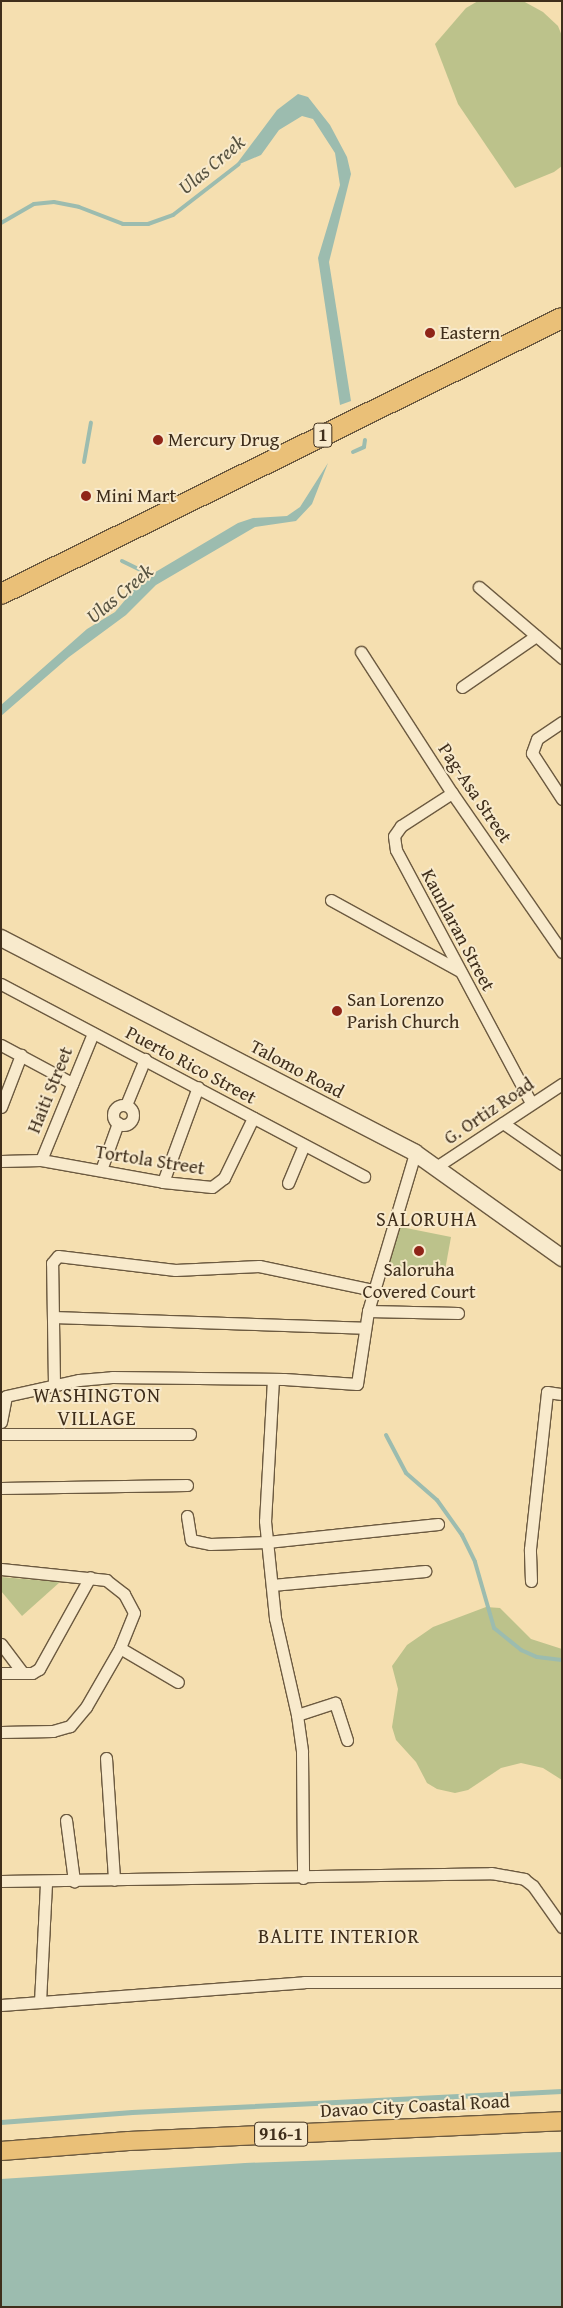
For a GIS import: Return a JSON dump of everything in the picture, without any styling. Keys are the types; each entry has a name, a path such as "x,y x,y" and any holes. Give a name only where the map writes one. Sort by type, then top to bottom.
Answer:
{"highway":[{"name":"1","path":"1,594 562,318"}],"main road":[{"name":"Davao City Coastal Road","path":"1,2151 129,2141 562,2121"}],"street":[{"path":"479,587 562,658"},
{"path":"462,687 536,636"},
{"name":"Pag-Asa Street","path":"361,652 452,793 562,952"},
{"path":"562,722 537,739 532,747 534,758 562,799"},
{"name":"Kaunlaran Street","path":"452,793 401,826 396,832 394,843 531,1103"},
{"path":"331,900 460,971"},
{"name":"Talomo Road","path":"1,938 415,1153 562,1258"},
{"name":"Puerto Rico Street","path":"1,984 364,1176"},
{"name":"Haiti Street","path":"41,1160 93,1033"},
{"path":"1,1045 72,1082"},
{"path":"1,1107 21,1056"},
{"path":"101,1170 118,1123 114,1115 115,1109 126,1105 145,1059"},
{"name":"G. Ortiz Road","path":"436,1167 562,1084"},
{"path":"163,1182 198,1087"},
{"name":"Tortola Street","path":"1,1161 41,1160 163,1182 212,1187 218,1184 253,1118"},
{"path":"503,1123 562,1164"},
{"path":"288,1183 304,1145"},
{"path":"1,1422 6,1396 54,1384 112,1377 273,1379 357,1384 364,1328 373,1290 415,1153"},
{"path":"54,1384 52,1263 55,1257 62,1255 175,1270 259,1266 373,1290"},
{"path":"368,1311 458,1312"},
{"path":"53,1317 364,1328"},
{"path":"273,1379 265,1521 275,1618 297,1715 302,1752 302,1878"},
{"path":"531,1581 530,1549 547,1392 562,1394"},
{"path":"1,1434 190,1434"},
{"path":"1,1488 187,1485"},
{"path":"187,1516 190,1538 195,1542 267,1542 438,1524"},
{"path":"1,1569 106,1580 118,1588 133,1609 132,1626 86,1707 70,1726 53,1731 1,1732"},
{"path":"272,1585 425,1571"},
{"path":"1,1673 23,1673 39,1669 90,1577"},
{"path":"1,1644 23,1673"},
{"path":"120,1648 178,1682"},
{"path":"297,1715 335,1703 348,1740"},
{"path":"106,1758 114,1880"},
{"path":"66,1820 74,1881"},
{"path":"1,1881 302,1878 448,1872 507,1874 524,1879 533,1886 562,1927"},
{"path":"40,2002 46,1882"},
{"path":"1,2005 304,1982 562,1982"}],"green space":[{"path":"478,1 523,1 543,12 558,26 562,36 562,166 554,172 515,188 458,104 435,44 466,8"},
{"name":"Saloruha Covered Court","path":"396,1226 451,1237 444,1276 388,1265"},
{"path":"1,1577 60,1582 22,1616 1,1591"},
{"path":"486,1607 500,1608 531,1639 562,1649 562,1780 543,1768 521,1763 501,1768 468,1790 455,1793 437,1789 427,1783 416,1762 396,1740 392,1727 398,1689 392,1666 407,1645 433,1627"}],"shaded area":[{"path":"298,94 308,97 330,125 347,157 351,174 329,262 351,401 340,405 318,258 340,185 335,153 313,119 302,116 279,130 261,155 235,166 277,110"},
{"path":"328,463 312,504 296,521 255,527 156,585 126,615 69,657 1,716 1,705 87,629 115,612 142,580 238,523 253,518 287,516 300,507"},
{"path":"562,2089 562,2094 133,2115 1,2125 1,2120 132,2110"},
{"path":"562,2152 562,2307 1,2307 1,2179 245,2163"}],"waterway":[{"name":"Ulas Creek","path":"1,223 34,204 54,202 79,207 123,224 148,224 173,215 239,164"},
{"path":"84,462 91,423"},
{"name":"Ulas Creek","path":"353,452 364,447 365,440"},
{"path":"122,561 155,577"},
{"path":"386,1435 406,1473 437,1500 462,1535 475,1562 494,1628 521,1650 537,1657 562,1660"}],"place":[{"name":"Eastern","path":"430,333"},
{"name":"Mercury Drug","path":"158,440"},
{"name":"Mini Mart","path":"86,496"},
{"name":"San Lorenzo Parish Church","path":"337,1011"},
{"name":"Saloruha Covered Court","path":"419,1251"}],"district":[{"name":"SALORUHA","path":"427,1218"},
{"name":"WASHINGTON VILLAGE","path":"97,1406"},
{"name":"BALITE INTERIOR","path":"339,1935"}]}
